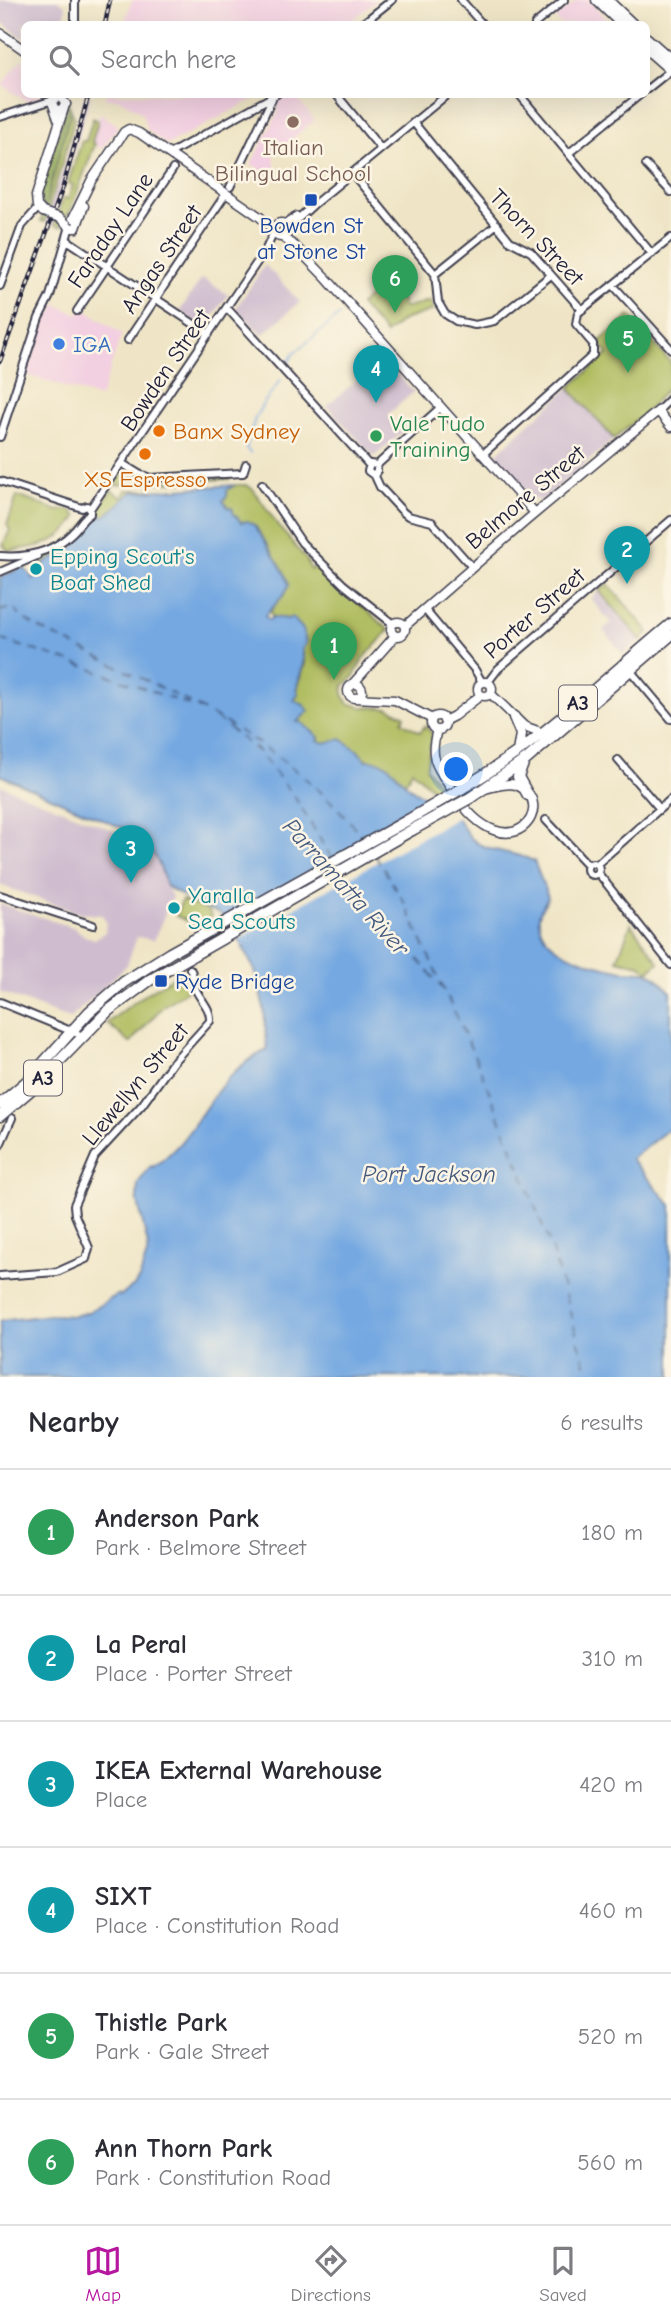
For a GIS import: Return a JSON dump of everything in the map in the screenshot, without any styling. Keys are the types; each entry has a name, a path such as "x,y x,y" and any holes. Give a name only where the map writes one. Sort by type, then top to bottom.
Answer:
{"highway":[{"path":"597,0 619,21"},
{"path":"607,0 629,21"},
{"path":"650,42 671,64"},
{"path":"650,51 671,64"},
{"name":"A3","path":"0,1103 26,1082 72,1029 124,982 522,756 543,733 671,624"},
{"name":"A3","path":"0,1116 13,1107 83,1035 134,991 223,937 484,789 671,635"},
{"path":"514,717 522,734 522,756 518,775 528,794"},
{"path":"181,962 190,969"},
{"path":"12,1118 13,1107"}],"main road":[{"path":"0,33 21,48"},
{"path":"58,101 57,129 37,193 40,210 70,222 94,177 127,130 135,131 280,231 535,513"},
{"path":"658,411 671,427"},
{"name":"Belmore Street","path":"405,626 658,411"},
{"path":"395,636 391,630 393,624 400,622 405,626 403,634 395,636 348,692 354,698 399,701 420,714 432,719 439,716 444,721 442,728 437,730 432,751 435,763 457,798 476,821 499,831 520,830 532,818 533,805 528,794 512,784 484,789"},
{"path":"354,698 360,695 363,673"},
{"path":"485,682 492,687 491,694 481,695 478,688 485,682"},
{"path":"351,686 361,688 374,698"},
{"path":"491,694 527,728 543,733"},
{"name":"Porter Street","path":"444,721 481,695"},
{"path":"432,719 431,726 437,730"}],"street":[{"path":"75,0 75,21"},
{"path":"366,21 392,0"},
{"path":"461,0 478,21"},
{"path":"539,21 565,0"},
{"path":"650,86 671,64"},
{"path":"169,155 271,98"},
{"path":"230,187 274,98"},
{"path":"339,98 381,149"},
{"name":"Bowden Street","path":"47,550 72,533 123,464 280,231 443,98"},
{"path":"522,98 652,254"},
{"path":"569,153 636,98"},
{"path":"0,117 58,101"},
{"name":"Thorn Street","path":"414,122 510,241 531,252 582,310"},
{"path":"646,164 671,192"},
{"name":"Faraday Lane","path":"77,311 173,169"},
{"path":"353,174 435,274 436,295 441,308 456,321 475,326 494,321 551,275"},
{"name":"Angas Street","path":"128,340 223,198"},
{"path":"0,286 22,226 40,210"},
{"path":"0,437 39,318 69,241 70,222"},
{"path":"435,274 497,224"},
{"path":"483,454 593,355 593,344 576,324 575,317 671,238"},
{"path":"69,241 209,334"},
{"path":"613,285 671,349"},
{"path":"227,308 373,465 378,471 374,474 380,487 408,516 432,522 472,567"},
{"name":"Belmore Street","path":"658,411 671,398"},
{"path":"373,465 441,407"},
{"path":"123,464 150,478 243,473 250,478"},
{"path":"243,473 246,464"},
{"path":"0,481 86,511"},
{"path":"262,484 302,543 343,584 393,624"},
{"name":"Porter Street","path":"485,682 671,520"},
{"path":"0,556 24,556 47,550"},
{"path":"1,572 47,550"},
{"path":"425,610 485,682"},
{"path":"629,669 671,719"},
{"path":"618,760 660,809"},
{"path":"597,864 671,799"},
{"path":"546,820 588,865 590,875 598,873"},
{"path":"588,865 593,862 597,864"},
{"path":"597,864 598,873 671,965"},
{"path":"0,895 93,925"},
{"name":"Llewellyn Street","path":"0,1276 64,1270 88,1257 89,1248 75,1215 74,1205 95,1156 142,1105 173,1062 210,1021 210,1013 195,989 194,974 190,969"},
{"path":"0,1002 83,1035"},
{"path":"0,1145 12,1118"}],"shaded area":[{"path":"0,0 58,0 66,6 64,21 21,21 21,37 0,21"},
{"path":"132,0 377,0 351,21 125,21"},
{"path":"578,0 588,0 609,21 558,21 555,18"},
{"path":"21,61 21,97 2,85"},
{"path":"22,98 41,98 28,102"},
{"path":"84,98 90,98 54,225 45,222"},
{"path":"255,98 167,145 148,131 141,112 119,99 105,99"},
{"name":"Italian Bilingual School","path":"283,98 297,98 315,120 274,154 276,181 251,164 278,113 277,102"},
{"path":"100,113 118,126 102,149 92,142"},
{"path":"265,265 300,302 262,335 236,308"},
{"path":"202,278 228,295 205,328 180,311"},
{"path":"55,304 77,314 83,308 122,334 100,398 27,375 47,312 52,314"},
{"path":"382,358 414,392 387,415 402,432 374,457 327,406"},
{"path":"569,388 614,439 542,500 533,499 495,455"},
{"path":"599,591 641,640 623,654 603,630 611,623 591,599"},
{"path":"0,785 148,844 159,860 172,897 154,940 137,937 127,965 70,1019 0,992 0,904 75,928 85,936 95,939 105,932 106,921 102,915 79,913 0,885"}],"green space":[{"path":"68,102 71,110 45,208 41,204 40,192"},
{"path":"71,110 74,117 72,128 45,222 41,221"},
{"path":"93,118 98,121 92,142 95,144 69,214 61,227 54,225 63,198 68,199 73,185 68,183"},
{"path":"370,296 380,302 401,298 404,308 430,301 434,310 403,320 386,334 360,305"},
{"path":"630,316 671,363 671,384 646,412 614,439 569,388 608,354 599,342"},
{"path":"126,471 152,481 230,479 114,485 121,472"},
{"path":"235,485 246,485 253,489 279,527 306,559 311,570 316,566 389,630 363,659 353,678 344,685 343,694 347,703 361,707 389,708 405,716 402,722 420,732 425,726 432,736 426,768 445,792 439,795 412,770 405,783 392,770 365,758 341,740 324,743 297,722 294,700 305,664 302,646 288,619 273,617 270,612 289,585 284,572 255,526 241,523 223,501 227,490"},
{"path":"111,490 122,497 126,490 150,490 51,566 42,565 43,558 82,529"},
{"path":"17,496 58,511 71,511 77,517 56,539 39,546 8,551 3,545 10,530 7,525"},
{"path":"608,584 649,632 641,640 599,591"},
{"path":"182,900 209,911 211,917 199,926 176,916"},
{"path":"631,924 659,962 648,972 641,965 617,960"},
{"path":"181,972 188,975 186,991 163,1006 130,1043 107,1023 144,995"}],"water":[{"name":"Port Jackson","path":"235,485 227,490 223,501 233,509 241,522 248,521 255,526 284,572 289,585 265,616 269,620 273,617 292,617 303,629 306,643 302,650 303,664 298,695 294,700 309,711 297,722 301,722 324,743 341,739 366,760 380,761 388,766 410,788 451,811 477,843 534,861 548,897 539,914 541,929 547,939 557,947 582,960 623,971 651,974 671,992 671,1127 631,1159 671,1205 671,1377 0,1377 0,1321 50,1315 74,1316 88,1312 119,1294 120,1296 134,1286 140,1277 148,1246 137,1198 138,1183 151,1166 170,1154 184,1139 231,1075 247,1061 267,1050 264,1009 255,971 232,926 219,913 166,886 155,856 134,833 0,775 0,578 23,567 34,579 45,563 71,549 98,516 105,516 132,492"}],"pier":[{"name":"Ryde Bridge","path":"448,805 460,816 235,941 230,929"}],"waterway":[{"path":"289,362 293,354 340,315"},
{"path":"250,453 246,448 255,418 281,380"}],"ferry route":[{"path":"0,611 14,607 20,616 35,626 168,692 254,740 294,769 331,802 364,839"},
{"path":"0,639 200,709"},
{"path":"215,717 259,752 294,796 332,859"},
{"path":"375,855 404,902 479,1066 550,1244 589,1377"},
{"path":"343,876 351,889 395,932 443,989"}],"railway":[{"path":"106,21 110,0"},
{"path":"0,361 63,187 88,98"}],"place":[{"name":"Italian Bilingual School","path":"293,122"},
{"name":"Bowden St at Stone St","path":"311,200"},
{"name":"Ann Thorn Park","path":"395,313"},
{"name":"IGA","path":"59,344"},
{"name":"Thistle Park","path":"628,373"},
{"name":"SIXT","path":"376,403"},
{"name":"Banx Sydney","path":"159,431"},
{"name":"Vale Tudo Training","path":"376,436"},
{"name":"XS Espresso","path":"145,454"},
{"name":"Epping Scout's Boat Shed","path":"36,569"},
{"name":"La Peral","path":"627,584"},
{"name":"Anderson Park","path":"334,680"},
{"name":"IKEA External Warehouse","path":"131,883"},
{"name":"Yaralla Sea Scouts","path":"174,908"},
{"name":"Ryde Bridge","path":"161,981"}],"water label":[{"name":"Parramatta River","path":"346,887"}]}
